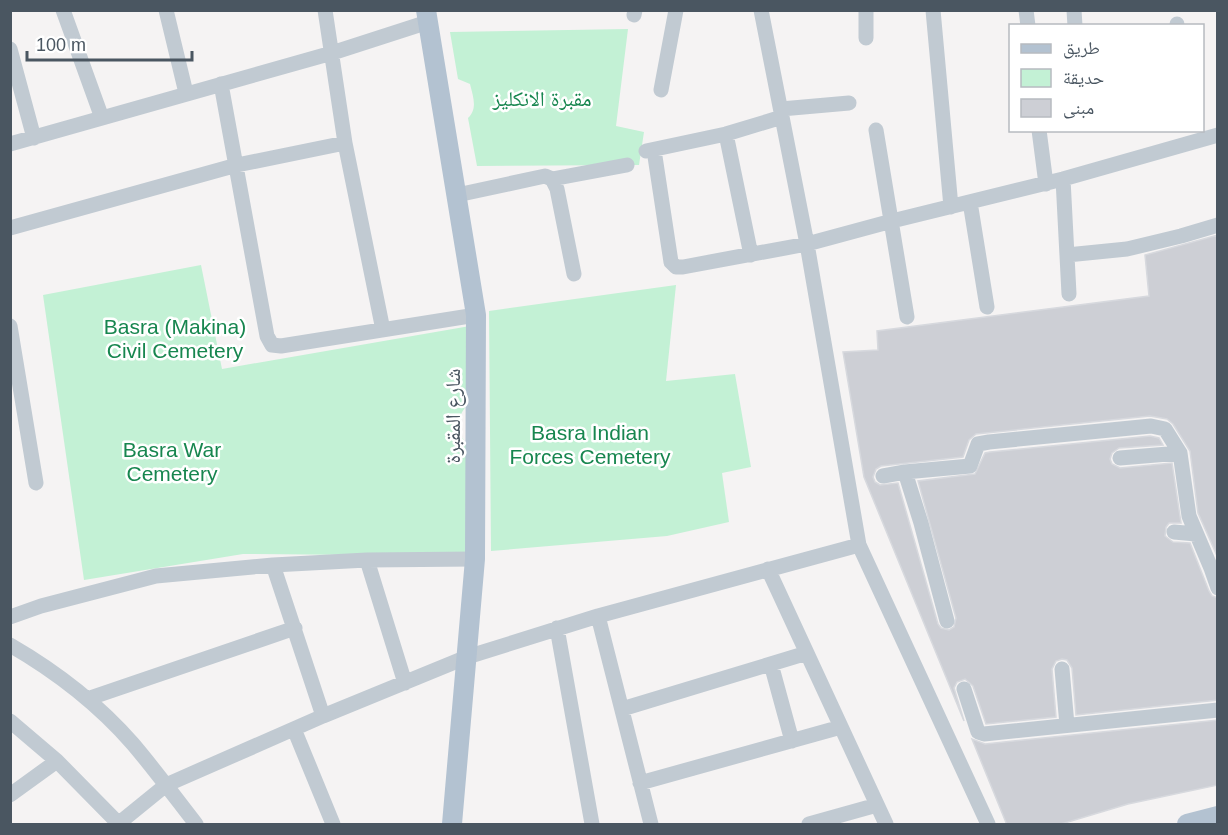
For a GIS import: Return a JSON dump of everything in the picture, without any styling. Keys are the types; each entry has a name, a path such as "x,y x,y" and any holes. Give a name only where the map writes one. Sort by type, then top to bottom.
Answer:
{"main road":[{"name":"شارع المقبرة","path":"427,16 476,315 475,559 452,825"},
{"path":"1187,825 1218,816"}],"street":[{"path":"63,10 102,118"},
{"path":"166,10 186,93"},
{"path":"326,10 345,142 382,330"},
{"path":"661,90 676,10"},
{"path":"761,10 807,244 859,545 988,825"},
{"path":"866,10 866,38"},
{"path":"933,10 951,207"},
{"path":"10,144 332,53 427,16"},
{"path":"10,49 34,138"},
{"path":"221,84 267,336 272,345 281,346 476,315"},
{"path":"849,103 782,113 726,134 649,150 671,262 676,267 683,267 807,244 1046,184 1197,136 1218,135"},
{"path":"876,130 907,316"},
{"path":"1039,132 1046,184"},
{"path":"726,134 751,255"},
{"path":"10,228 237,165 345,142"},
{"path":"457,195 545,176 552,179 627,165"},
{"path":"552,179 558,189 574,274"},
{"path":"1063,179 1070,294"},
{"path":"970,202 987,307"},
{"path":"1067,255 1127,249 1218,225"},
{"path":"10,326 36,483"},
{"path":"883,476 970,466 978,444 989,442 1151,426 1165,429 1180,453 1189,516 1218,588"},
{"path":"1120,458 1180,453"},
{"path":"905,472 921,523 946,621"},
{"path":"1174,532 1196,534"},
{"path":"10,721 57,761 119,824 166,785 323,716 467,657 557,627 859,545"},
{"path":"10,617 41,606 156,576 273,565 367,560 475,559"},
{"path":"367,560 405,683"},
{"path":"273,565 323,716"},
{"path":"768,569 886,825"},
{"path":"598,616 651,825"},
{"path":"557,627 592,825"},
{"path":"87,699 295,628"},
{"path":"10,645 34,659 87,699 131,742 196,825"},
{"path":"622,709 807,653"},
{"path":"771,664 792,741"},
{"path":"1062,669 1067,725"},
{"path":"964,689 974,724 978,732 984,734 1218,710"},
{"path":"640,783 841,727"},
{"path":"294,729 333,825"},
{"path":"10,795 57,761"},
{"path":"809,825 877,805"}],"green space":[{"name":"مقبرة الانكليز","path":"628,29 616,126 644,132 639,165 477,166 468,118 474,106 473,98 470,84 458,79 450,32"},
{"name":"Basra War Cemetery","path":"201,265 222,369 470,326 470,402 461,414 458,425 461,436 471,448 468,556 243,554 84,580 43,295"},
{"name":"Basra Indian Forces Cemetery","path":"676,285 666,381 735,374 751,467 722,473 729,522 667,536 491,551 489,311"}],"building":[{"path":"1218,235 1218,558 1198,513 1190,451 1173,424 1167,419 1150,416 976,434 969,440 963,457 881,466 876,469 873,477 880,485 898,483 938,624 941,628 949,630 954,627 956,618 918,481 975,474 985,453 990,452 1150,436 1159,438 1163,445 1119,448 1112,453 1110,459 1112,464 1120,468 1172,463 1181,523 1169,523 1165,536 1173,542 1190,543 1209,591 1212,596 1218,598 1218,700 1076,715 1072,668 1067,660 1062,659 1056,661 1052,669 1056,717 986,724 973,686 965,679 957,682 954,688 964,721 864,477 843,352 878,350 877,331 1149,296 1145,255"},
{"path":"1218,720 1218,785 1128,804 1058,825 1007,825 972,739 985,744"}],"park label":[{"name":"Basra (Makina) Civil Cemetery","path":"175,338"}]}
